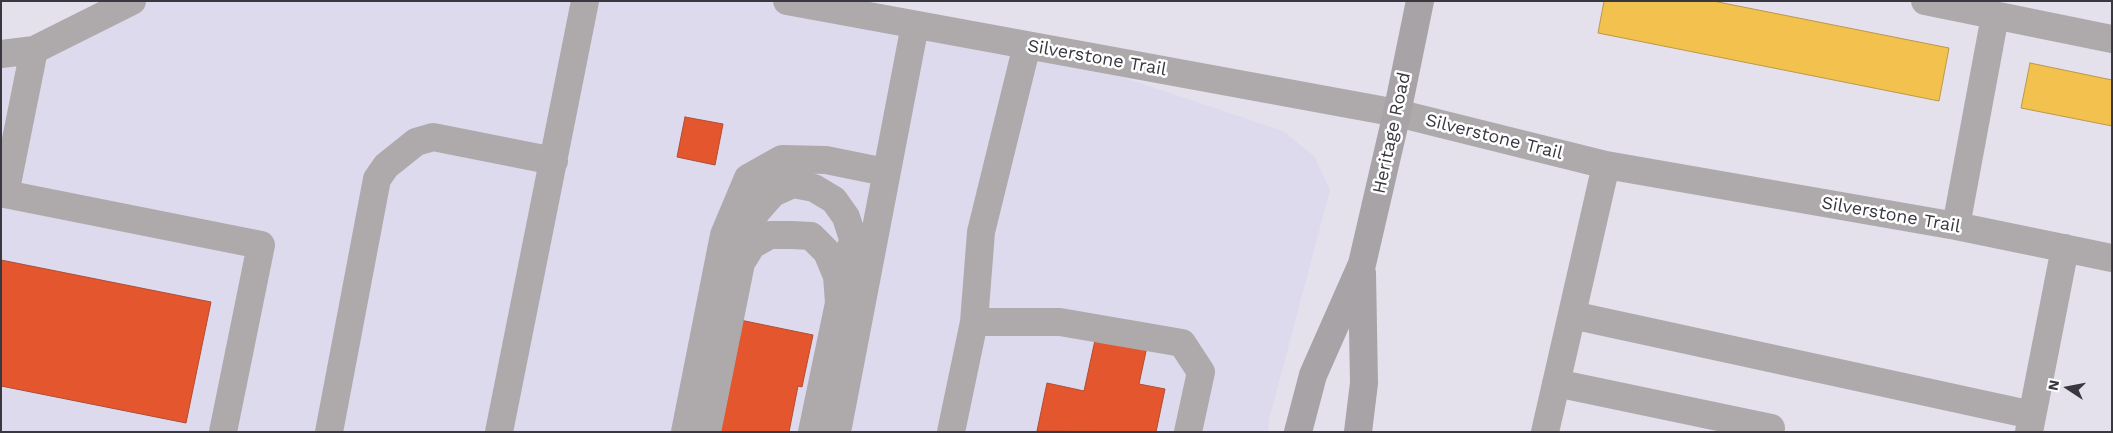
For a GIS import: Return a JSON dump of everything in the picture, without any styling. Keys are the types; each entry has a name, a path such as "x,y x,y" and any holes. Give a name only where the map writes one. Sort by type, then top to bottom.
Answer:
{"main road":[{"name":"Heritage Road","path":"1298,432 1313,375 1362,264 1397,113 1420,1"},
{"name":"Heritage Road","path":"1358,432 1364,383 1362,264"}],"street":[{"path":"1,54 34,50 132,1"},
{"path":"500,432 585,1"},
{"name":"Silverstone Trail","path":"787,1 1397,113 1606,165 1956,226 2112,258"},
{"path":"1925,1 2112,39"},
{"path":"1956,226 1995,16"},
{"path":"837,432 885,172 915,25"},
{"path":"951,432 974,322 981,232 1027,45"},
{"path":"34,50 5,194 261,245 223,432"},
{"path":"329,432 377,179 386,166 416,142 433,137 554,161"},
{"path":"685,432 724,235 748,178 782,159 826,160 885,172"},
{"path":"1545,432 1606,165"},
{"path":"707,432 747,227 757,211 773,193 793,184 814,188 834,200 846,217 853,239 812,432"},
{"path":"741,263 752,244 770,235 811,236 827,252 837,276 838,303"},
{"path":"1572,315 2031,423 2065,248"},
{"path":"974,322 1060,322 1182,343 1201,372 1188,432"},
{"path":"1556,383 1771,428"}],"shaded area":[{"path":"132,1 787,1 1027,45 1283,131 1314,156 1330,190 1269,420 1268,432 1,432 1,54"}],"building: Homes":[{"path":"1604,1 1713,1 1949,48 1939,101 1598,33"},
{"path":"2030,63 2112,80 2112,126 2021,108"}],"building: Shops":[{"path":"685,117 723,124 715,165 677,157"},
{"path":"1,260 211,302 186,423 1,386"},
{"path":"1100,317 1151,328 1139,384 1165,389 1156,432 1037,431 1047,383 1084,391"},
{"path":"740,320 813,335 802,387 798,386 789,432 717,432"}]}
